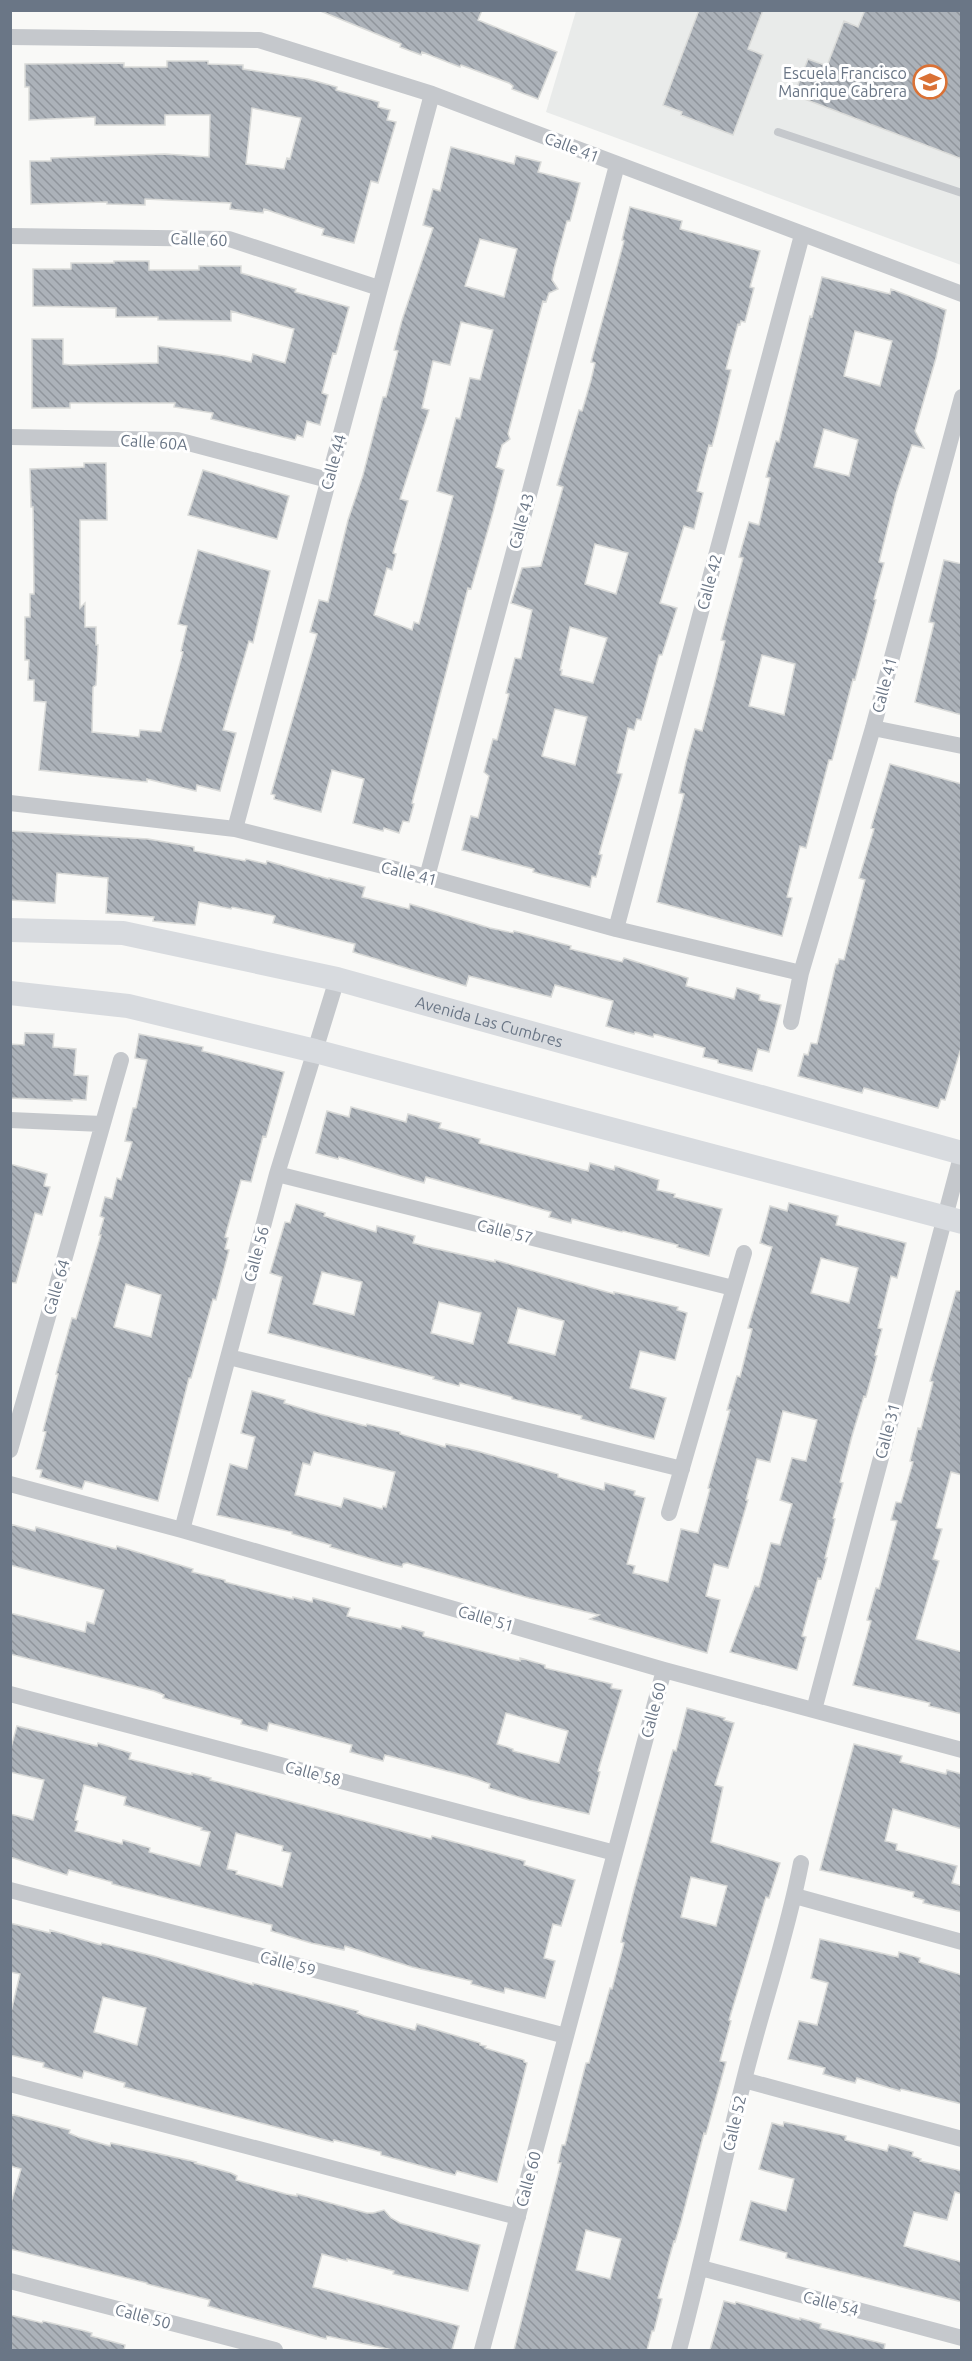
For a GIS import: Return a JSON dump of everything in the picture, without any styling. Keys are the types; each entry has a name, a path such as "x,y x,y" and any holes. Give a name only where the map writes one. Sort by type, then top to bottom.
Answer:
{"street":[{"name":"Calle 41","path":"10,37 259,40 432,94 962,294"},
{"name":"Calle 44","path":"235,829 432,94"},
{"name":"Calle 43","path":"427,877 617,165"},
{"name":"Calle 42","path":"616,929 802,235"},
{"name":"Calle 60","path":"10,236 230,239 379,288"},
{"name":"Calle 41","path":"790,1022 801,973 873,728 962,397"},
{"name":"Calle 60A","path":"10,437 177,440 328,480"},
{"path":"873,728 962,746"},
{"name":"Calle 41","path":"10,803 235,829 427,877 616,929 801,973"},
{"name":"Avenida Las Cumbres","path":"10,930 123,933 337,979 962,1153"},
{"name":"Calle 56","path":"182,1530 277,1174 337,979"},
{"path":"10,993 128,1006 315,1051 953,1219"},
{"name":"Calle 64","path":"10,1450 121,1060"},
{"path":"10,1120 102,1124"},
{"name":"Calle 31","path":"813,1710 953,1219 962,1153"},
{"name":"Calle 57","path":"277,1174 733,1288"},
{"path":"669,1513 744,1253"},
{"path":"229,1357 682,1469"},
{"name":"Calle 51","path":"10,1484 182,1530 664,1670 962,1750"},
{"name":"Calle 60","path":"10,2084 518,2217 664,1670"},
{"name":"Calle 58","path":"10,1694 615,1853"},
{"name":"Calle 52","path":"679,2350 701,2268 744,2080 795,1896 801,1863"},
{"name":"Calle 59","path":"10,1890 566,2036"},
{"path":"795,1896 962,1942"},
{"path":"744,2080 962,2139"},
{"path":"482,2350 518,2217"},
{"name":"Calle 54","path":"701,2268 962,2338"},
{"name":"Calle 50","path":"10,2282 275,2350"}],"lane":[{"path":"778,132 962,193"}],"shaded area":[{"path":"576,11 961,11 961,265 546,112"}],"building":[{"path":"318,10 482,10 478,20 557,52 538,99 512,89 513,86 509,83 422,52 421,55 400,47 401,44"},
{"path":"699,10 763,10 748,49 763,55 733,135 681,115 682,112 663,105"},
{"path":"865,10 962,10 962,159 794,95 808,59 827,66 844,21 858,27"},
{"path":"167,61 208,61 208,64 243,65 243,69 308,79 337,87 336,90 379,102 378,107 390,110 387,120 396,122 378,183 371,181 354,243 322,235 324,229 264,209 263,213 230,209 231,203 145,199 145,205 107,204 107,202 31,204 30,161 51,161 51,158 165,154 209,157 210,115 165,115 165,125 95,125 95,117 29,120 29,87 25,87 25,64 124,63 124,67 167,67","holes":["252,108 301,118 290,159 287,158 284,169 246,164"]},
{"path":"451,147 514,164 516,156 541,162 538,172 580,183 554,269 552,280 558,289 549,293 546,302 543,301 508,434 510,439 502,445 496,467 504,470 471,589 468,588 412,803 414,804 409,822 403,821 399,833 353,823 364,779 332,770 321,812 274,799 275,795 271,794 317,634 310,632 319,600 328,602 348,520 363,475 383,397 386,397 398,351 394,350 402,320 433,228 423,225 433,189 440,191","holes":["480,239 517,249 504,297 465,286","461,322 493,330 480,380 470,378 460,419 456,418 437,491 453,496 419,624 414,622 412,630 374,615 387,568 392,570 396,554 393,553 408,501 400,499 429,410 422,408 433,361 450,365"]},
{"path":"630,207 682,221 680,229 760,251 750,287 754,288 745,322 741,321 740,325 738,324 726,369 731,370 712,446 709,445 697,491 703,493 694,529 684,526 660,603 677,608 662,655 659,655 641,720 637,719 634,730 628,728 617,773 622,774 599,854 602,855 596,877 592,876 590,887 462,850 471,816 478,818 489,776 484,772 493,739 497,740 509,694 506,693 515,658 521,659 532,610 511,603 522,568 541,566 563,487 557,485 579,410 582,411 591,380 595,363 591,362 624,241 622,240","holes":["595,544 628,553 616,594 585,584","570,627 607,638 593,683 561,675 562,670 560,670","555,709 587,717 575,765 542,756"]},
{"path":"114,261 149,261 149,270 199,270 199,266 241,266 241,273 296,289 295,292 349,307 322,393 328,395 320,425 307,421 303,437 297,435 295,440 211,419 213,413 174,407 175,403 70,403 70,408 32,408 32,339 63,339 63,364 70,365 158,363 158,346 251,362 253,354 285,363 294,329 231,311 231,321 158,320 158,317 116,317 116,308 33,306 33,269 71,269 71,263 114,263"},
{"path":"822,277 890,294 891,289 946,310 936,358 915,431 924,448 912,445 896,494 879,562 884,563 874,599 876,600 806,848 800,846 787,897 792,898 782,936 657,902 684,794 679,793 686,762 695,729 702,731 725,641 721,640 743,558 739,557 749,522 759,525 770,478 766,477 776,441 779,442 810,316 812,317","holes":["855,331 892,341 880,386 844,376","824,429 858,440 849,476 814,467","762,655 795,664 784,715 749,706"]},
{"path":"84,463 106,463 107,520 80,520 80,608 85,603 85,627 96,627 96,645 98,645 96,685 93,687 92,732 139,737 140,730 161,732 183,652 181,651 187,626 178,624 198,550 270,571 253,643 249,641 223,730 236,733 220,791 197,785 196,791 147,779 147,782 39,770 46,702 34,701 34,680 28,680 29,660 25,660 25,617 30,617 30,594 34,594 30,469 84,467"},
{"path":"203,470 289,496 277,539 188,515"},
{"path":"944,560 962,564 962,715 915,702 934,623 929,622"},
{"path":"890,764 962,784 962,1045 945,1100 941,1099 938,1108 864,1088 862,1093 798,1076 804,1054 808,1055 811,1043 817,1044 836,964 839,959 844,960 865,880 859,878"},
{"path":"10,831 148,839 194,847 194,851 245,861 246,859 266,864 267,861 365,887 362,897 409,909 410,904 490,928 513,933 514,931 571,946 570,949 622,962 624,958 688,978 686,986 734,999 737,988 760,995 759,1000 781,1005 769,1052 758,1049 752,1071 718,1063 718,1060 703,1057 705,1048 654,1034 653,1037 635,1032 634,1034 606,1026 613,1001 555,985 551,997 469,976 466,986 353,952 355,944 273,923 275,916 199,902 195,925 153,921 154,917 106,913 108,878 57,873 55,903 10,900"},
{"path":"25,1033 54,1034 53,1047 76,1049 74,1075 88,1076 86,1100 10,1098 10,1044 24,1045"},
{"path":"139,1034 203,1047 202,1051 284,1072 251,1182 241,1180 225,1237 228,1238 225,1249 229,1250 216,1300 213,1299 191,1378 189,1378 158,1501 85,1481 82,1489 40,1477 42,1470 36,1469 46,1432 43,1431 58,1374 56,1374 72,1318 76,1319 101,1235 99,1235 104,1218 100,1216 105,1197 112,1199 117,1178 121,1180 132,1142 125,1141 133,1108 136,1108 147,1060 135,1058","holes":["126,1284 161,1295 151,1337 114,1327"]},
{"path":"351,1107 406,1122 408,1114 441,1123 439,1128 480,1139 479,1143 588,1171 590,1163 614,1170 615,1166 659,1180 657,1190 675,1194 674,1197 722,1209 709,1256 677,1247 678,1245 623,1231 572,1219 571,1223 549,1217 551,1212 426,1177 424,1183 339,1157 338,1159 316,1153 327,1111 349,1117"},
{"path":"10,1164 47,1174 44,1186 50,1187 42,1215 35,1213 16,1283 10,1282"},
{"path":"789,1203 838,1216 836,1225 906,1243 897,1278 891,1276 878,1328 882,1329 875,1355 877,1356 840,1482 843,1483 833,1518 835,1519 825,1558 827,1558 821,1579 818,1578 802,1636 806,1637 797,1670 730,1652 755,1586 759,1587 771,1543 780,1545 792,1504 780,1500 792,1458 806,1461 817,1420 783,1411 770,1462 757,1459 746,1500 748,1500 728,1568 714,1564 706,1596 720,1600 707,1653 590,1619 599,1615 529,1598 407,1563 402,1567 386,1563 330,1547 331,1545 292,1534 292,1532 217,1515 230,1464 247,1469 255,1437 241,1433 252,1391 285,1400 284,1403 320,1414 400,1432 400,1434 445,1447 446,1444 477,1451 604,1490 605,1483 635,1491 634,1495 645,1498 627,1564 635,1566 633,1573 668,1582 681,1529 698,1533 710,1489 708,1488 730,1410 727,1410 737,1376 740,1377 752,1329 748,1328 772,1247 760,1243 770,1206 787,1211","holes":["821,1258 858,1268 849,1303 811,1293","314,1452 395,1472 386,1507 383,1506 382,1509 344,1498 341,1507 295,1495 303,1463 310,1465"]},
{"path":"296,1204 325,1213 324,1216 376,1232 377,1226 415,1236 413,1243 495,1262 495,1260 614,1294 614,1292 678,1307 677,1310 687,1313 675,1360 640,1351 630,1388 666,1398 654,1439 581,1419 582,1416 512,1399 512,1397 460,1383 459,1386 433,1379 434,1377 268,1333 282,1277 270,1273 285,1222 290,1223","holes":["322,1272 362,1282 354,1315 313,1304","439,1302 481,1313 473,1344 431,1333","518,1308 564,1321 555,1355 508,1343"]},
{"path":"956,1291 962,1291 962,1475 951,1472 936,1528 942,1529 933,1559 939,1561 916,1639 962,1652 962,1714 929,1706 930,1703 853,1685 871,1621 867,1620 876,1588 879,1589 897,1521 891,1520 896,1502 901,1503 913,1462 910,1461 918,1428 921,1429 933,1382 930,1381"},
{"path":"10,1524 35,1531 36,1527 116,1549 117,1546 193,1569 192,1572 225,1580 225,1582 293,1599 293,1597 312,1602 313,1598 350,1608 347,1616 401,1629 402,1626 424,1632 423,1636 520,1661 520,1658 545,1665 545,1668 612,1684 611,1688 622,1690 598,1771 600,1772 589,1814 529,1800 489,1788 490,1784 470,1777 424,1765 385,1755 383,1761 350,1752 352,1745 269,1723 267,1731 241,1724 242,1720 163,1698 164,1695 154,1691 10,1654 10,1613 85,1632 87,1622 94,1624 104,1590 10,1565","holes":["506,1713 568,1731 559,1763 513,1751 513,1749 497,1744"]},
{"path":"687,1708 725,1718 724,1720 734,1723 715,1785 723,1787 711,1842 780,1863 769,1898 766,1897 729,2020 731,2021 720,2061 726,2062 658,2298 662,2299 654,2331 652,2331 647,2350 514,2350 561,2163 558,2163 562,2145 565,2145 586,2063 589,2063 610,1988 612,1989 634,1890 673,1750 676,1751","holes":["691,1877 727,1886 716,1926 681,1917","586,2230 621,2239 610,2279 576,2270"]},
{"path":"17,1726 97,1746 98,1743 131,1753 129,1759 192,1775 192,1773 211,1778 210,1780 431,1839 432,1836 525,1861 524,1865 575,1880 561,1926 553,1924 544,1958 555,1961 545,1998 505,1988 504,1993 471,1984 472,1981 412,1967 345,1946 344,1950 311,1943 271,1931 272,1925 112,1884 112,1882 69,1870 67,1875 10,1857 10,1814 33,1820 44,1780 10,1772 10,1751","holes":["84,1785 126,1797 124,1805 210,1832 200,1866 149,1852 150,1848 123,1840 122,1844 75,1831 78,1821 75,1820","236,1833 283,1846 282,1851 291,1853 282,1887 236,1874 237,1871 227,1869"]},
{"path":"854,1744 902,1756 900,1762 946,1774 947,1770 962,1774 962,1829 893,1809 885,1841 897,1844 896,1850 957,1866 952,1883 962,1886 962,1912 923,1903 924,1900 913,1897 914,1892 820,1870"},
{"path":"10,1923 50,1933 50,1930 101,1945 102,1943 154,1956 253,1985 253,1983 358,2011 357,2013 364,2016 415,2030 417,2024 480,2043 486,2046 485,2048 524,2060 527,2063 497,2182 457,2171 455,2175 381,2155 381,2152 334,2140 333,2142 124,2087 125,2083 84,2071 82,2078 43,2067 44,2063 10,2055 10,2016 20,1974 10,1972","holes":["103,1997 146,2008 137,2045 94,2032"]},
{"path":"820,1939 898,1957 899,1952 920,1958 919,1962 962,1975 962,2104 901,2089 900,2091 857,2078 855,2083 823,2074 825,2068 788,2059 799,2021 817,2025 828,1983 811,1978"},
{"path":"10,2114 70,2130 69,2133 78,2137 110,2146 111,2143 196,2162 231,2173 237,2176 236,2180 286,2194 297,2196 297,2194 367,2213 384,2210 400,2223 480,2245 468,2291 393,2274 394,2271 322,2254 313,2287 459,2326 452,2350 393,2350 327,2336 326,2339 208,2306 210,2300 10,2249 10,2206 21,2169 10,2166"},
{"path":"784,2122 846,2136 845,2140 887,2151 889,2145 913,2152 912,2156 921,2159 920,2161 962,2171 962,2194 955,2192 947,2220 914,2212 904,2246 962,2262 962,2302 786,2258 787,2253 740,2240 751,2201 786,2211 794,2179 759,2169 772,2123 783,2126"},
{"path":"724,2301 821,2324 820,2328 885,2344 884,2350 710,2350"},
{"path":"10,2315 92,2333 91,2336 125,2345 124,2350 10,2350"}],"place":[{"name":"Escuela Francisco Manrique Cabrera","path":"930,82"}]}
